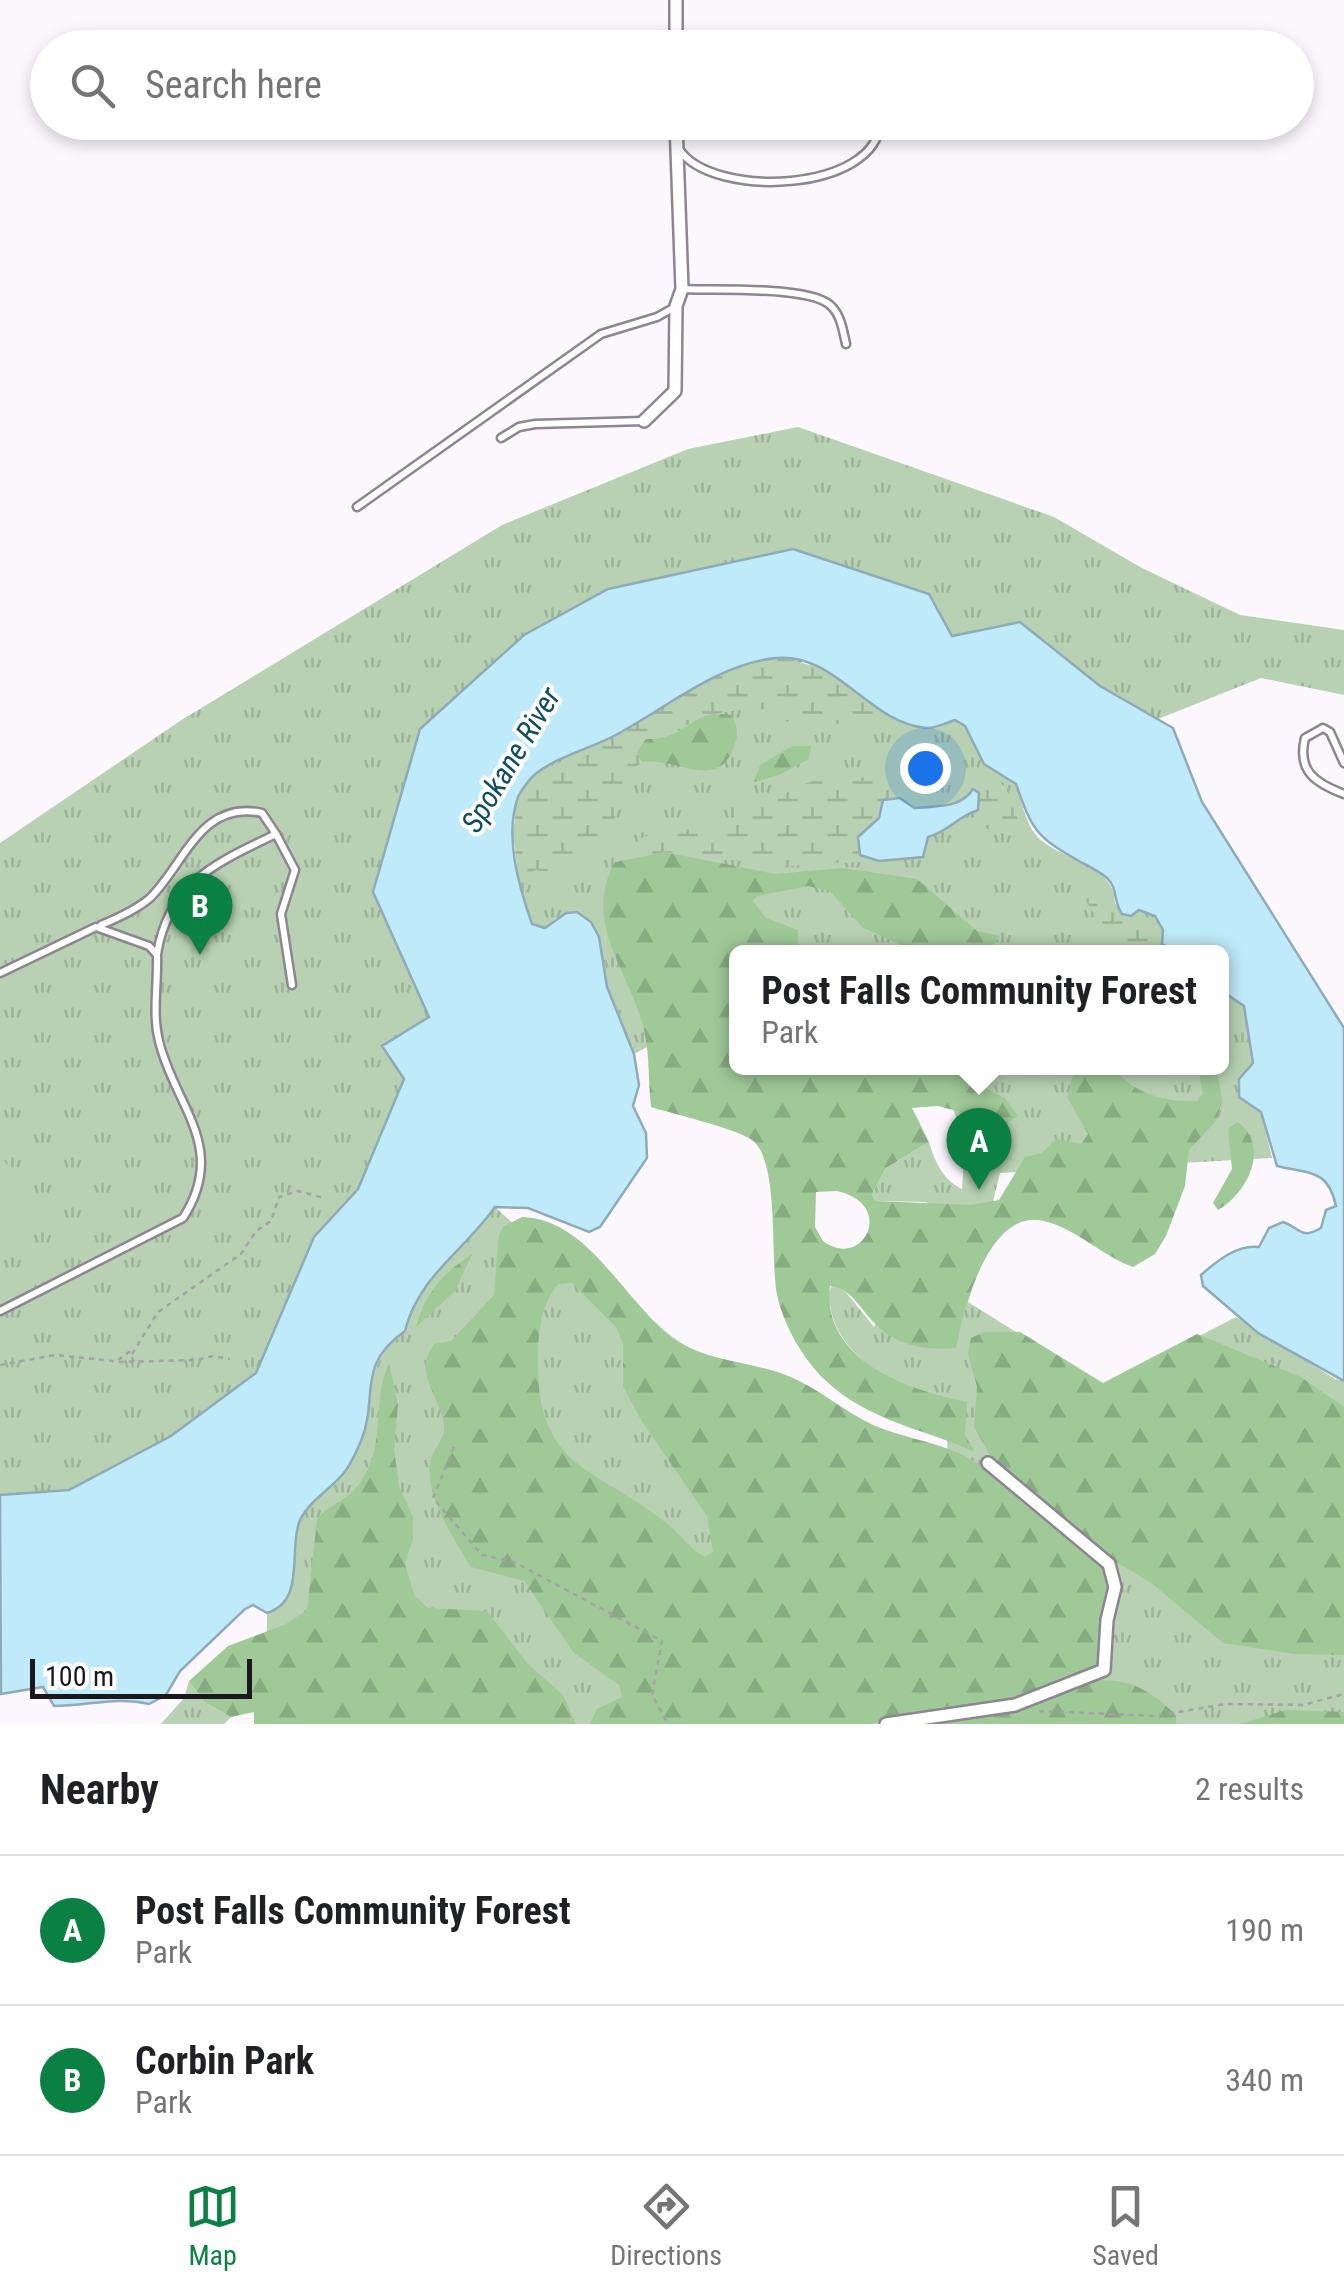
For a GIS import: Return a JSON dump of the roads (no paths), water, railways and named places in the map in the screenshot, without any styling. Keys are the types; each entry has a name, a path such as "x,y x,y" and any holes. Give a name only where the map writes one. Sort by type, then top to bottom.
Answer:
{"street":[{"path":"676,0 676,30"},
{"path":"644,421 674,394 676,306 682,288 676,143"},
{"path":"886,1724 1015,1705 1104,1670 1115,1575 1109,1564 1016,1482 988,1463"}],"lane":[{"path":"676,143 692,163 710,172 751,182 769,182 837,171 858,162 878,140"},
{"path":"682,288 794,293 823,299 834,308 846,344"},
{"path":"357,507 578,349 618,326 657,317 676,306"},
{"path":"501,438 519,427 535,424 644,421"},
{"path":"1344,763 1330,732 1323,728 1305,738 1303,764 1309,776 1344,794"},
{"path":"0,973 150,897 200,829 223,816 245,810 262,813 296,870 282,914 292,985"},
{"path":"0,1311 183,1218 193,1202 199,1142 194,1116 167,1070 158,1037 157,955 161,930 177,898 201,874 276,834"},
{"path":"96,927 149,946 157,955"}],"water":[{"name":"Spokane River","path":"793,549 929,594 952,636 1020,622 1100,686 1173,728 1202,802 1344,1028 1344,1381 1258,1333 1203,1286 1201,1275 1236,1251 1259,1247 1269,1228 1283,1222 1304,1233 1314,1231 1321,1228 1326,1210 1336,1206 1323,1179 1277,1166 1261,1112 1239,1097 1239,1079 1253,1063 1244,1006 1229,996 1229,945 1164,945 1163,930 1155,916 1139,910 1131,916 1122,914 1110,882 1037,831 1016,784 984,764 965,726 955,720 929,728 906,723 816,666 797,659 754,662 711,679 612,737 548,765 531,778 518,797 513,845 532,924 545,928 566,913 577,912 591,922 599,937 607,987 634,1054 639,1085 633,1106 646,1133 647,1158 600,1227 589,1232 528,1208 495,1207 431,1280 411,1312 405,1331 389,1344 374,1370 366,1425 353,1458 301,1518 291,1588 279,1607 267,1613 253,1605 245,1609 180,1671 166,1695 149,1704 113,1701 54,1706 43,1687 1,1694 0,1495 69,1490 171,1436 256,1373 314,1237 358,1189 404,1079 382,1046 429,1017 373,892 420,729 524,635 608,589"},
{"path":"973,789 979,793 978,810 928,837 923,857 879,861 860,855 858,837 879,818 883,800 900,798 914,808 938,806 962,800"}],"place":[{"name":"Corbin Park","path":"200,955"},
{"name":"Post Falls Community Forest","path":"979,1190"}]}
